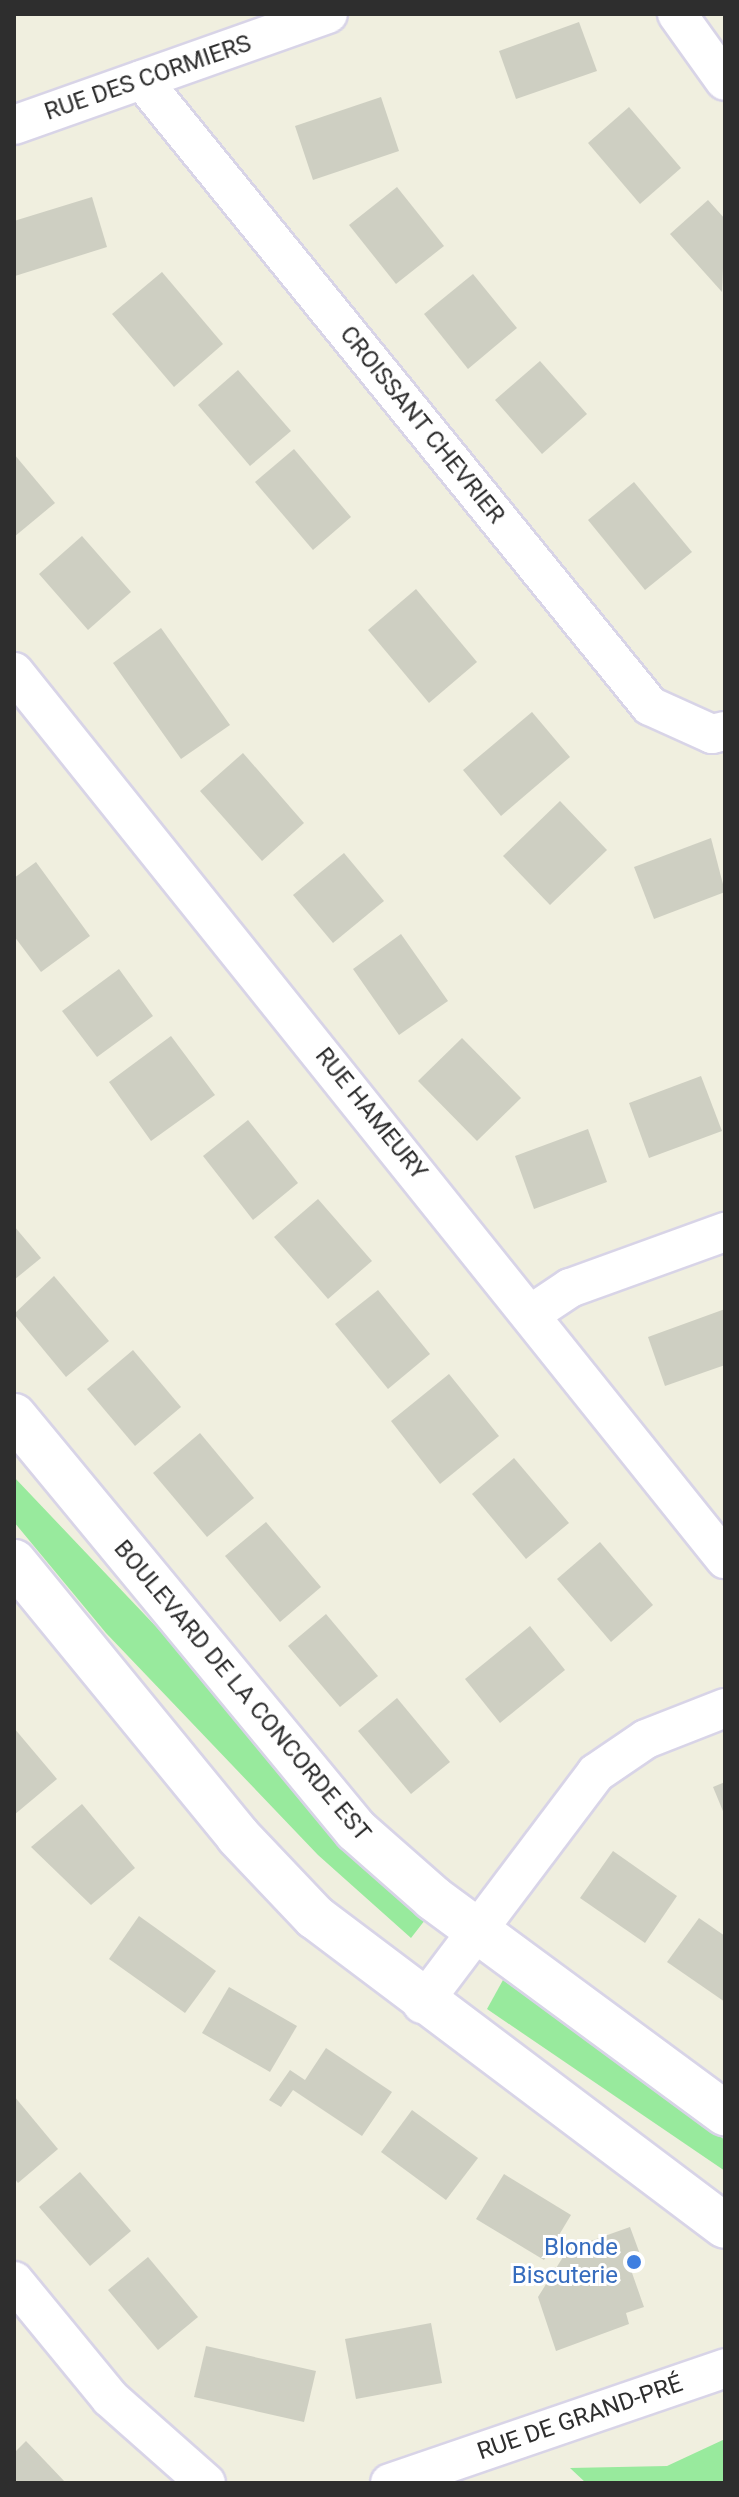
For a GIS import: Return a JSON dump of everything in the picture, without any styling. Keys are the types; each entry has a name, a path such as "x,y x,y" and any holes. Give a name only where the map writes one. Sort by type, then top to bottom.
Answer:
{"street":[{"name":"RUE DES CORMIERS","path":"14,125 328,14"},
{"path":"677,14 725,81"},
{"name":"CROISSANT CHEVRIER","path":"142,80 650,706 712,734 725,731"},
{"name":"RUE HAMEURY","path":"14,672 725,1559"},
{"path":"531,1314 570,1288 725,1232"},
{"name":"BOULEVARD DE LA CONCORDE EST","path":"14,1416 338,1811 476,1930 725,2113"},
{"path":"14,1562 265,1866 422,2004 725,2226"},
{"path":"422,2004 596,1773 646,1739 725,1708"},
{"path":"14,2281 110,2398 206,2483"},
{"name":"RUE DE GRAND-PRÉ","path":"390,2483 725,2368"}],"green space":[{"path":"14,1477 164,1635 332,1838 425,1920 411,1938 318,1855 106,1633 14,1522"},
{"path":"503,1980 725,2140 725,2171 487,2009"},
{"path":"725,2439 725,2483 586,2483 570,2468 667,2466"}],"building":[{"path":"579,22 597,71 516,99 499,51"},
{"path":"381,97 399,151 313,180 295,126"},
{"path":"629,107 681,168 640,204 588,143"},
{"path":"397,187 444,246 396,284 349,225"},
{"path":"92,197 107,247 15,276 14,221"},
{"path":"708,200 725,219 722,292 670,234"},
{"path":"162,272 223,344 174,387 112,314"},
{"path":"473,274 517,328 468,369 424,314"},
{"path":"540,361 587,414 542,454 495,400"},
{"path":"238,370 291,431 250,466 198,405"},
{"path":"294,449 351,517 313,550 255,482"},
{"path":"14,454 55,503 14,537"},
{"path":"634,482 692,552 645,590 588,520"},
{"path":"82,536 131,592 88,630 39,574"},
{"path":"416,589 477,662 429,703 368,630"},
{"path":"161,628 230,725 181,759 113,663"},
{"path":"532,712 570,757 501,816 463,770"},
{"path":"243,753 304,823 262,861 200,791"},
{"path":"560,801 607,850 550,905 503,856"},
{"path":"711,838 725,892 654,919 634,867"},
{"path":"344,853 384,901 333,943 293,895"},
{"path":"36,862 90,936 41,972 14,936 14,878"},
{"path":"401,934 448,1001 399,1035 353,969"},
{"path":"119,969 153,1016 97,1057 62,1011"},
{"path":"171,1036 215,1095 151,1141 109,1082"},
{"path":"462,1038 521,1098 477,1141 418,1081"},
{"path":"701,1076 722,1131 649,1158 629,1103"},
{"path":"248,1120 298,1183 253,1220 203,1156"},
{"path":"588,1129 607,1182 534,1209 515,1156"},
{"path":"318,1199 372,1261 328,1299 274,1237"},
{"path":"14,1226 41,1258 14,1280"},
{"path":"54,1276 109,1341 66,1377 14,1314"},
{"path":"378,1290 430,1354 388,1389 335,1324"},
{"path":"725,1309 725,1365 665,1386 648,1337"},
{"path":"133,1350 181,1407 135,1446 87,1389"},
{"path":"449,1374 499,1436 440,1484 391,1421"},
{"path":"200,1433 254,1498 207,1537 153,1473"},
{"path":"514,1458 569,1523 526,1559 472,1494"},
{"path":"266,1522 321,1587 280,1622 225,1556"},
{"path":"600,1542 653,1605 611,1642 557,1579"},
{"path":"326,1614 378,1676 340,1707 288,1646"},
{"path":"530,1626 565,1670 500,1723 465,1679"},
{"path":"397,1698 450,1762 411,1794 358,1731"},
{"path":"14,1728 57,1779 14,1815"},
{"path":"725,1782 725,1816 713,1787"},
{"path":"82,1804 135,1868 91,1905 31,1847"},
{"path":"613,1851 677,1896 645,1943 580,1898"},
{"path":"139,1916 216,1971 185,2013 109,1959"},
{"path":"699,1918 725,1936 725,2002 667,1962"},
{"path":"229,1987 297,2026 270,2072 202,2033"},
{"path":"326,2048 392,2092 362,2136 293,2090 281,2107 269,2100 290,2070 305,2080"},
{"path":"14,2096 58,2149 18,2183 14,2178"},
{"path":"412,2110 478,2158 446,2200 381,2152"},
{"path":"80,2172 131,2231 90,2266 39,2207"},
{"path":"504,2174 571,2215 544,2260 476,2219"},
{"path":"630,2227 644,2265 631,2270 644,2307 626,2313 629,2324 556,2351 538,2297 568,2249"},
{"path":"148,2257 198,2317 158,2350 108,2290"},
{"path":"431,2323 442,2383 356,2399 345,2339"},
{"path":"206,2346 316,2371 304,2422 194,2397"},
{"path":"26,2441 66,2483 14,2483 14,2453"}],"place":[{"name":"Blonde Biscuterie","path":"634,2262"}]}
